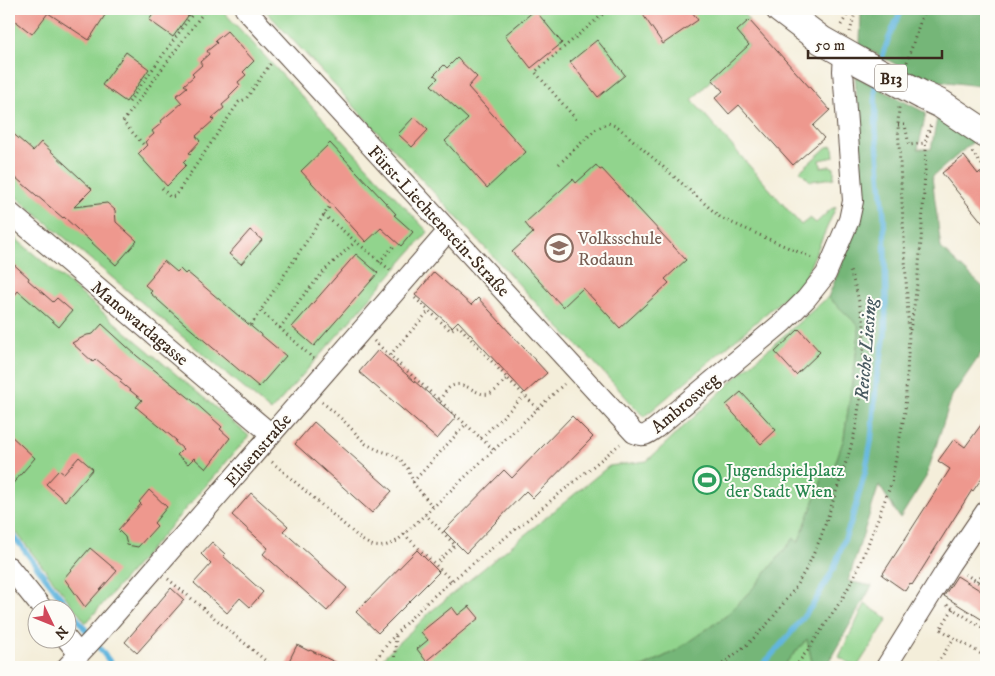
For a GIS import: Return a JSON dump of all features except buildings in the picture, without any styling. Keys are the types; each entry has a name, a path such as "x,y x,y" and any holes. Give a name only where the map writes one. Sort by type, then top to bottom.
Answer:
{"main road":[{"name":"B13","path":"780,9 820,40 846,49 922,100 986,134"}],"street":[{"name":"Fürst-Liechtenstein-Straße","path":"244,9 634,433"},
{"name":"Ambrosweg","path":"634,433 639,436 646,435 656,428 783,322 806,299 826,274 849,220 853,201 843,71 846,49"},
{"name":"Manowardagasse","path":"9,212 271,434"},
{"name":"Elisenstraße","path":"83,651 448,231"},
{"path":"886,667 950,564 986,511"},
{"path":"9,567 34,598"}],"path":[{"path":"129,102 196,9"},
{"path":"143,144 123,122 206,9"},
{"path":"576,119 535,72 609,9"},
{"path":"846,49 851,9"},
{"path":"906,66 926,9"},
{"path":"162,188 170,197 175,196 239,102 246,99 272,62 283,51"},
{"path":"795,667 842,599 854,577 891,484 904,411 909,336 898,125 922,100 931,124 925,143 921,249 916,301 909,336"},
{"path":"560,164 595,130 608,123 618,127 721,218 814,259 846,262 856,289 864,323 863,377 856,427 821,537 808,566 793,591 770,622 720,667"},
{"path":"898,125 905,125 909,145 925,143"},
{"path":"251,326 330,206"},
{"path":"324,215 379,262 450,330 459,326 538,409"},
{"path":"280,328 302,296 326,268 355,242"},
{"path":"379,262 396,244"},
{"path":"261,311 327,370"},
{"path":"390,355 429,311"},
{"path":"362,330 494,450"},
{"path":"258,450 362,540 377,546 386,546 397,541 577,372"},
{"path":"439,400 450,387 455,385 467,386 479,393 490,394 507,378"},
{"path":"309,391 334,411 366,444 401,460 408,469 413,482 433,507"},
{"path":"481,438 524,396"},
{"path":"413,482 466,424"},
{"name":"Ambrosweg","path":"371,667 412,616 452,581 634,433"},
{"path":"425,514 455,545 436,564"},
{"path":"404,534 452,581"},
{"path":"977,581 986,567"},
{"path":"155,568 273,667"},
{"path":"969,576 986,587"},
{"path":"946,605 986,630"},
{"path":"953,610 940,629 986,657"},
{"path":"394,667 396,635"},
{"path":"917,667 921,660 933,667 954,638"}],"green space":[{"path":"9,9 221,9 428,232 271,411 9,191"},
{"path":"264,9 739,9 749,20 737,31 749,45 692,100 801,225 810,218 816,223 831,209 836,207 803,282 644,417"},
{"path":"823,9 986,9 986,81 980,86 923,79 860,45 861,12 827,13"},
{"path":"855,76 926,113 918,149 931,149 937,119 974,141 932,177 941,248 986,290 986,346 952,396 926,477 900,518 879,485 848,581 872,586 829,661 813,667 807,639 782,667 643,667 675,651 726,616 756,585 794,538 798,543 821,483 823,469 831,476 844,438 859,333 858,325 828,297 855,231 863,202"},
{"path":"833,146 834,157 820,160 821,167 830,166 834,168 834,178 810,181 800,171 827,147"},
{"path":"9,233 249,436 86,623 78,613 78,598 67,598 9,523"},
{"name":"Jugendspielplatz der Stadt Wien","path":"828,297 859,325 844,438 831,477 823,469 821,483 798,544 794,538 756,585 726,616 675,651 643,667 375,667 429,613 609,466 647,461 742,372"},
{"path":"865,604 888,619 856,667 839,657"},
{"path":"807,639 813,667 782,667"}],"waterway":[{"name":"Reiche Liesing","path":"880,65 884,50 902,9"},
{"name":"Reiche Liesing","path":"760,667 790,634 814,603 834,568 851,522 865,473 871,442 877,374 885,334 884,216 876,132 875,87 877,79"},
{"path":"9,530 114,667"}],"place":[{"name":"Volksschule Rodaun","path":"559,248"},
{"name":"Jugendspielplatz der Stadt Wien","path":"707,480"}]}
